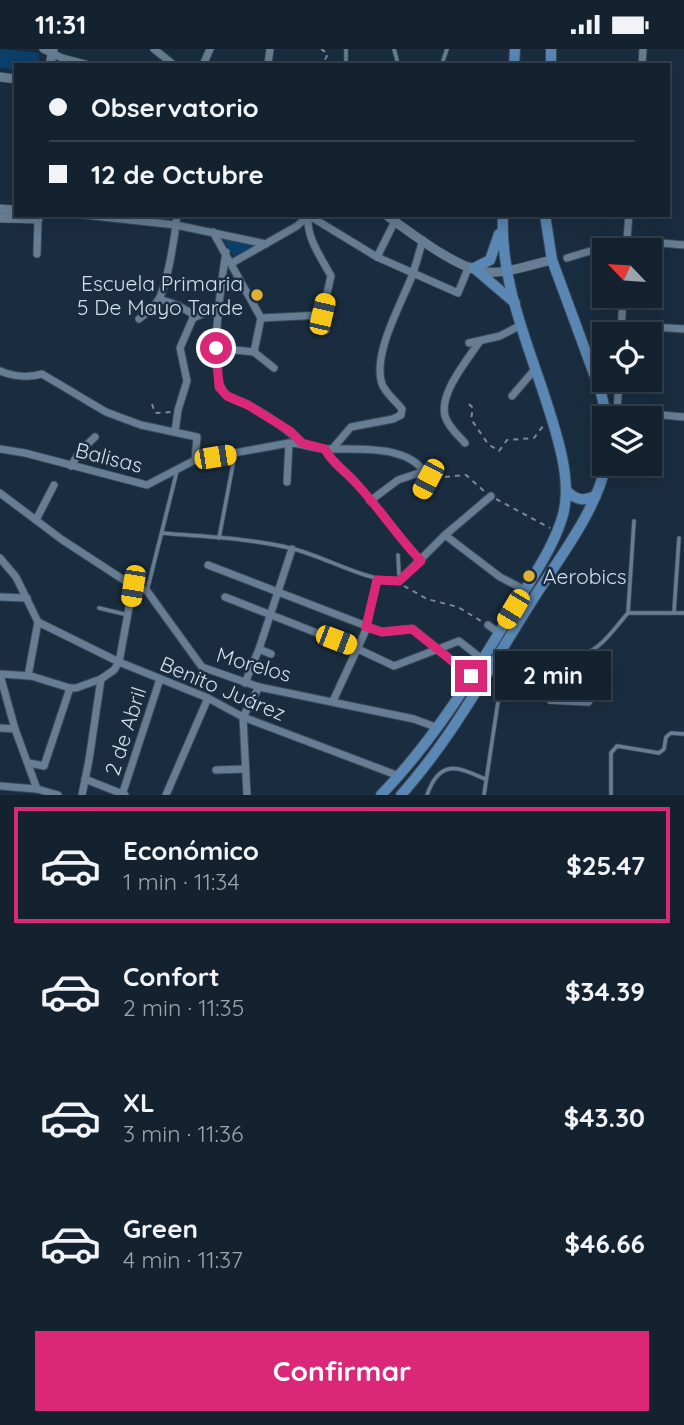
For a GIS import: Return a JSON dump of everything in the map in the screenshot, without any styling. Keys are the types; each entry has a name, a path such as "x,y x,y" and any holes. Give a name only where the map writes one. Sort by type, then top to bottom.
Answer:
{"main road":[{"path":"545,217 552,260 604,406"},
{"path":"471,267 490,260 503,218"},
{"path":"401,795 436,754 486,663 499,633 557,532 563,515 566,491 562,458 515,303 503,247 503,218"},
{"path":"471,267 515,303"},
{"path":"383,792 438,728 471,676 486,663 574,535 596,495 602,476"},
{"path":"566,491 582,499 590,499 596,495"},
{"path":"425,745 436,754"}],"street":[{"path":"154,49 172,63"},
{"path":"49,50 62,58 81,63"},
{"path":"0,218 35,217 37,254"},
{"path":"102,217 176,225 266,244"},
{"path":"139,319 159,299 177,217"},
{"path":"232,263 307,217"},
{"path":"309,217 307,227 310,237 331,276 322,314 326,330"},
{"path":"312,217 377,257 458,293 471,267"},
{"path":"627,238 629,217"},
{"path":"377,257 391,218 453,260 488,272 552,260"},
{"path":"213,232 261,318 254,352"},
{"path":"329,449 351,427 401,415 402,409 386,392 381,382 380,366 382,352 423,240"},
{"path":"662,243 684,245"},
{"path":"567,258 592,250"},
{"path":"226,252 216,348 219,387 227,396 248,405 290,431 302,443"},
{"path":"159,299 193,314 180,348 187,381 177,413 176,432"},
{"path":"193,318 218,312"},
{"path":"261,318 322,314"},
{"path":"469,343 500,336 522,325"},
{"path":"662,327 684,329"},
{"path":"466,443 445,417 445,407 450,388 480,341"},
{"path":"216,348 254,352 274,367"},
{"path":"512,396 536,368"},
{"path":"0,371 14,377 42,374 106,412 141,425 197,437 195,460"},
{"path":"618,392 617,411 684,417"},
{"path":"71,466 80,451 95,437"},
{"path":"287,482 289,443"},
{"name":"Balisas","path":"0,449 147,485 195,460 289,443 329,449 392,452 410,459 426,475"},
{"path":"370,501 398,480 426,475 420,493"},
{"path":"36,520 54,485"},
{"path":"0,493 133,586 147,591"},
{"path":"401,580 445,535 491,496"},
{"path":"445,535 500,577 524,590"},
{"path":"245,683 292,549"},
{"path":"0,558 16,577 38,622 28,676"},
{"path":"208,565 366,627 382,632 412,629 471,676"},
{"path":"333,702 366,627 377,580"},
{"path":"37,789 3,692 0,674 48,680 70,688 101,680 114,670 119,662 133,586"},
{"name":"Morelos","path":"147,591 202,667 259,687 414,719 438,728"},
{"path":"0,597 27,598"},
{"path":"225,597 358,649 394,666 459,641 486,663"},
{"name":"Benito Juárez","path":"38,622 119,662 208,698 243,717 398,776"},
{"path":"488,625 499,633"},
{"path":"259,649 271,654"},
{"name":"2 de Abril","path":"124,795 160,679"},
{"path":"82,795 101,680"},
{"path":"247,795 243,717 259,687"},
{"path":"29,763 44,766 70,688"},
{"path":"166,795 208,698"},
{"path":"0,728 15,729"},
{"path":"216,770 245,769"},
{"path":"85,779 124,795"},
{"path":"0,786 37,789 58,795"}],"lane":[{"path":"394,49 397,60"},
{"path":"329,449 329,458 356,482 421,561"},
{"path":"219,538 235,453"},
{"path":"426,475 432,462"},
{"path":"147,591 177,470"},
{"path":"484,795 502,675 515,661 533,653 584,654 594,649 628,613 634,521"},
{"path":"162,533 239,539 292,549 377,580 401,580 398,555"},
{"path":"674,612 679,538"},
{"path":"99,608 128,615"},
{"path":"628,613 684,613"},
{"path":"575,666 576,654"},
{"path":"486,663 502,675"},
{"path":"552,666 575,666 593,669 592,700 589,703 549,702 548,669 552,666"},
{"path":"611,795 611,753 617,746 659,753 664,749 666,737 671,733 684,734"},
{"path":"427,795 431,783 445,770 457,767 485,779"}],"path":[{"path":"321,49 328,54 323,63"},
{"path":"152,404 155,413 177,413"},
{"path":"469,404 473,408 471,419 488,444 499,451 506,440 534,438 541,431 550,412"},
{"path":"426,475 466,475 491,496 557,532"},
{"path":"401,580 412,593 427,600 458,607 488,625"}],"shaded area":[{"path":"0,49 39,53 38,63 14,63 14,70 0,68"},
{"path":"222,238 254,246 234,256"}],"place":[{"name":"Escuela Primaria 5 De Mayo Tarde","path":"257,295"},
{"name":"Aerobics","path":"529,576"}],"route":[{"path":"216,348 219,387 227,396 248,405 290,431 302,443 325,449 329,458 356,482 421,561 399,581 377,580 366,627 390,633 412,629 471,676"}]}
